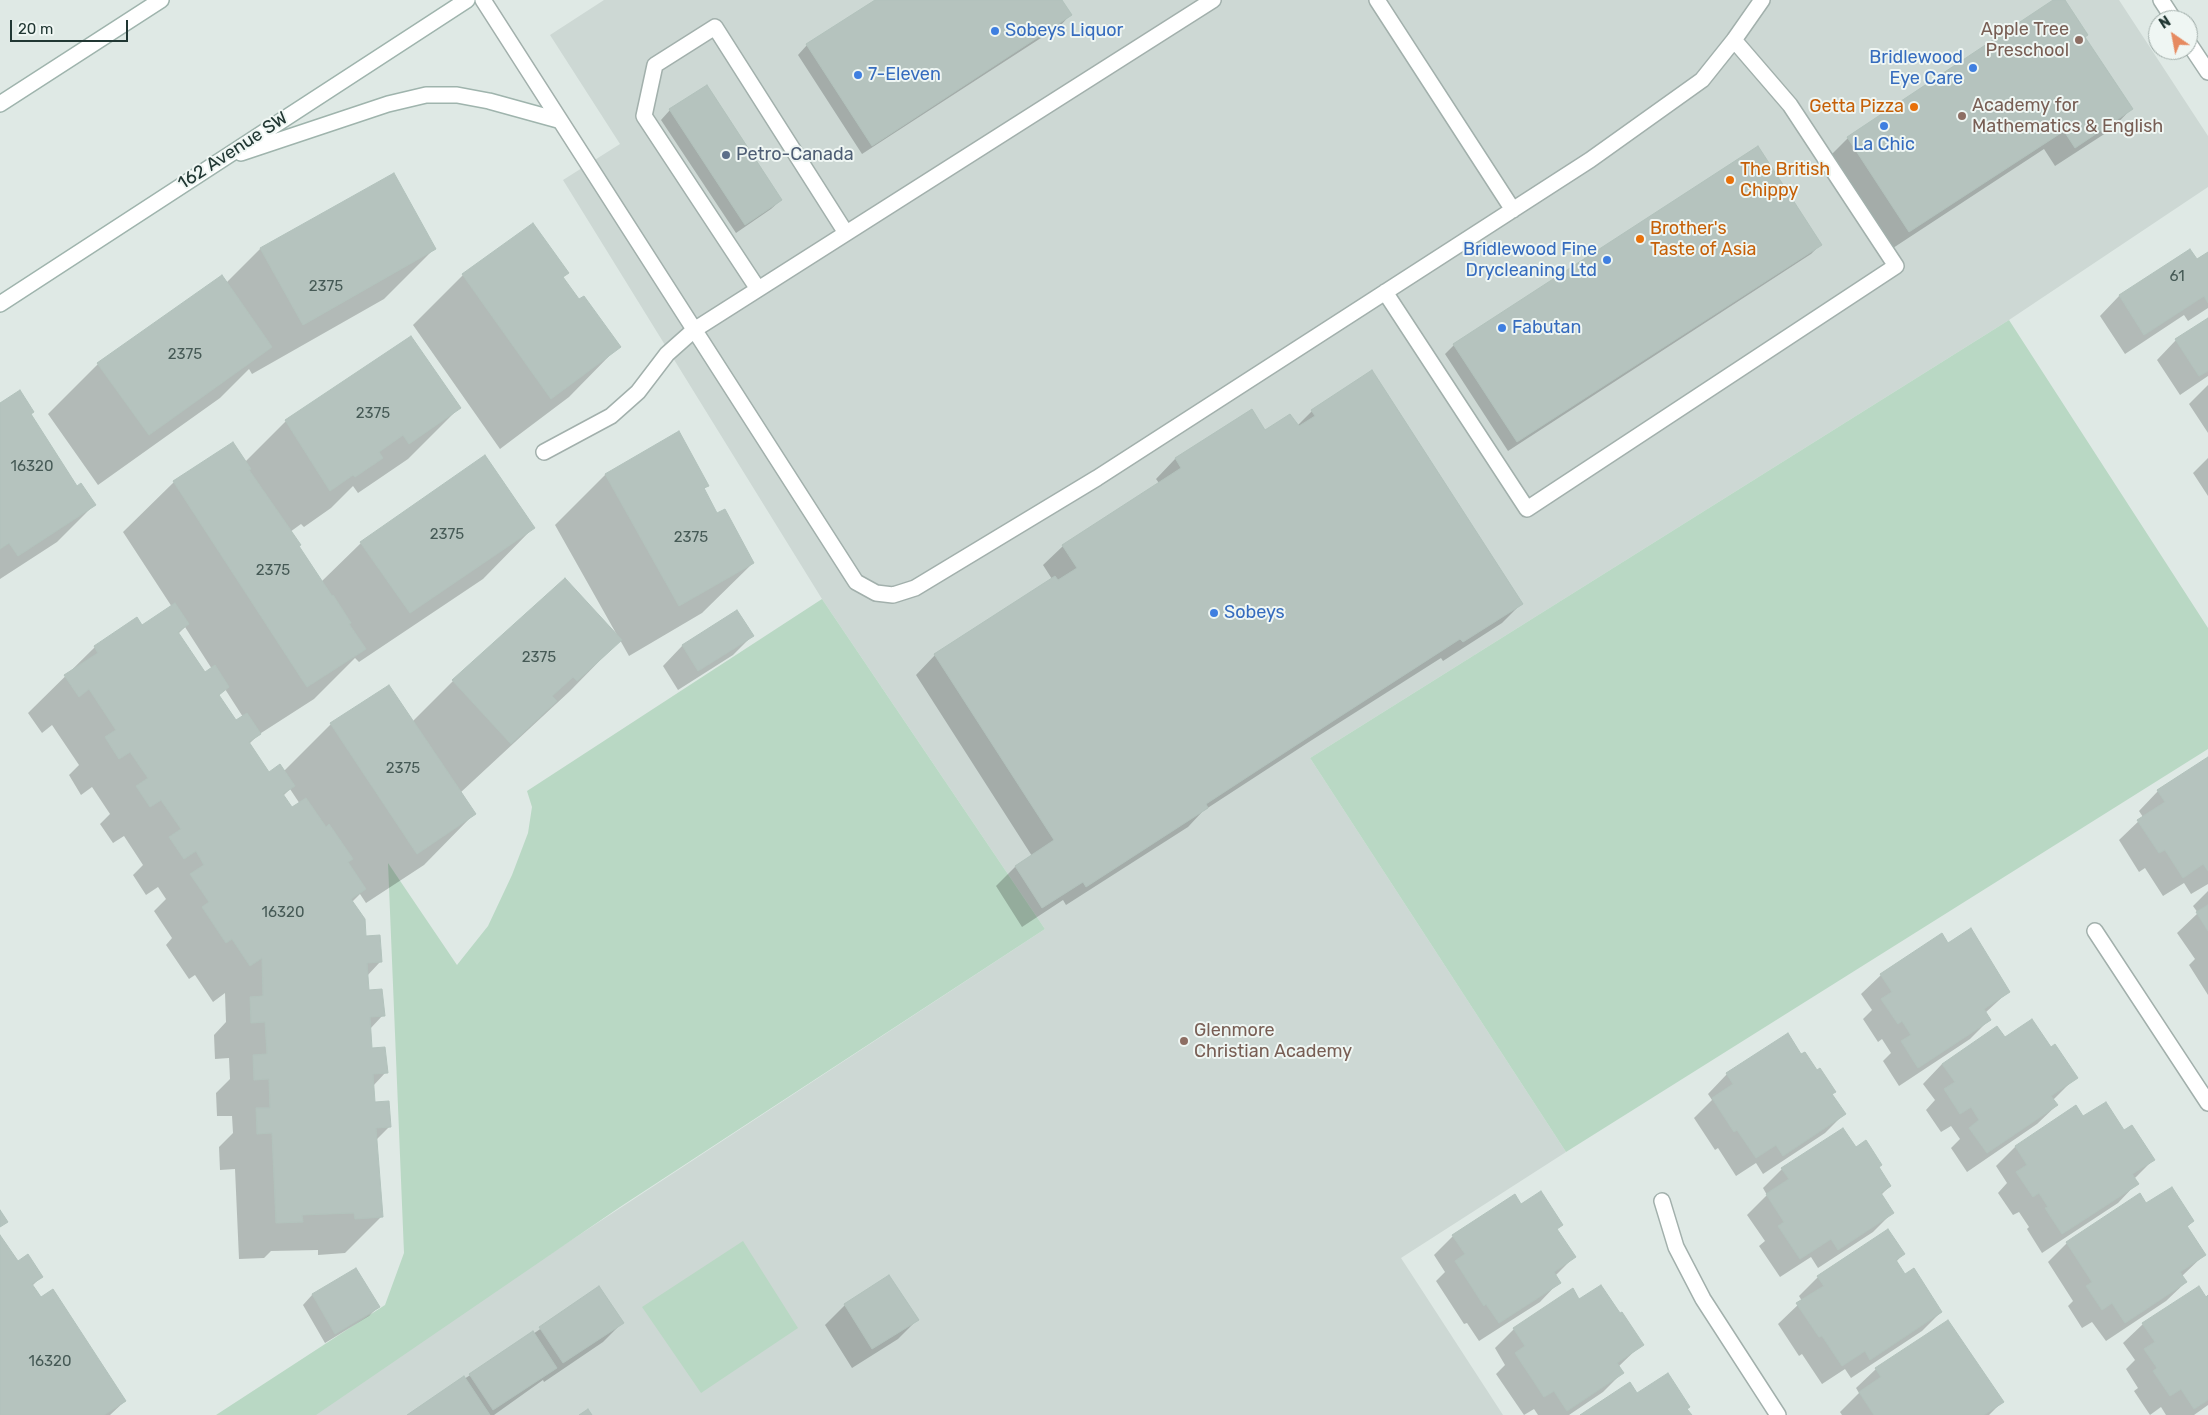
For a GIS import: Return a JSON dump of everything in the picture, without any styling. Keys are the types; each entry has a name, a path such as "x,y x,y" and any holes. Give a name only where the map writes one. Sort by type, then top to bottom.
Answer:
{"main road":[{"path":"0,104 161,0"},
{"name":"162 Avenue SW","path":"0,304 467,0"},
{"path":"483,0 558,120 856,582 876,593 893,595 915,588 1097,478 1590,160 1702,80 1734,40 1762,0"},
{"path":"544,452 611,416 638,392 667,354 694,330 1212,0"},
{"path":"1377,0 1513,210"},
{"path":"758,289 644,116 655,65 715,27 846,233"},
{"path":"1385,292 1527,509 1896,266 1790,105 1734,40"},
{"path":"2198,57 2208,72"},
{"path":"220,160 388,104 426,95 457,95 473,98 558,120"},
{"path":"2095,931 2208,1103"},
{"path":"1662,1201 1676,1247 1703,1299 1778,1415"}],"shaded area":[{"path":"604,0 2119,0 2148,44 2148,60 2158,60 2208,136 2208,187 2009,320 1310,758 1566,1152 1401,1258 1503,1415 305,1415 1045,929 822,599 563,180 620,144 550,35"}],"green space":[{"path":"2009,320 2208,628 2208,749 1566,1152 1310,758"},
{"path":"822,599 1045,929 620,1207 316,1415 216,1415 385,1305 404,1253 388,863 457,965 488,926 512,875 528,833 532,807 527,791"},
{"path":"743,1241 798,1328 701,1393 642,1307"}],"building":[{"path":"875,0 1062,0 1072,15 872,146 806,44"},
{"path":"2053,0 2065,0 2088,35 2085,37 2133,109 2075,148 2064,131 1909,232 1847,137"},
{"name":"Petro-Canada","path":"707,85 782,200 745,225 669,109"},
{"path":"1758,146 1822,245 1517,442 1453,344"},
{"path":"394,173 436,249 303,325 260,248"},
{"path":"533,223 569,273 563,277 579,299 584,296 621,347 551,399 462,274"},
{"path":"2190,249 2197,259 2208,252 2208,303 2204,296 2144,335 2119,295"},
{"path":"222,275 272,347 149,435 97,363"},
{"path":"2208,318 2208,371 2199,376 2175,339"},
{"path":"411,336 461,408 409,444 403,435 379,452 383,458 330,491 285,420"},
{"path":"1372,370 1523,604 1463,642 1460,639 1333,721 1206,804 1208,808 1086,887 1083,882 1042,908 1015,866 1054,840 934,654 1055,576 1058,580 1077,568 1062,545 1181,468 1175,458 1252,409 1265,430 1290,414 1299,426 1315,416 1311,410"},
{"path":"20,390 34,412 31,414 77,486 81,483 96,505 18,556 9,543 0,549 0,403"},
{"path":"679,431 709,486 704,488 717,513 725,509 754,563 679,606 605,474"},
{"path":"233,442 251,469 249,470 301,545 299,546 333,595 366,649 307,687 173,481"},
{"path":"485,455 535,528 410,613 360,542"},
{"path":"565,578 622,640 577,681 573,677 552,696 557,701 511,744 452,680"},
{"path":"175,603 189,624 178,632 205,672 215,665 229,687 219,695 236,720 247,713 261,734 249,742 269,772 280,764 295,786 283,794 292,807 306,798 326,827 329,824 353,859 348,862 366,889 351,899 365,919 366,936 380,935 382,962 367,963 369,990 382,989 385,1016 370,1017 372,1048 385,1047 388,1073 373,1074 375,1102 389,1101 391,1127 376,1128 383,1217 355,1219 354,1213 302,1215 303,1222 276,1223 272,1133 257,1134 256,1108 270,1108 269,1079 254,1080 253,1055 267,1054 265,1022 251,1023 250,997 263,996 262,958 250,966 232,939 226,943 202,907 209,902 190,874 204,865 196,851 184,859 169,837 181,829 161,800 150,807 136,786 148,778 130,752 119,759 105,737 116,730 89,689 79,697 64,675 98,653 94,646 137,617 142,625"},
{"path":"737,610 754,636 698,671 682,645"},
{"path":"389,685 476,814 417,854 330,723"},
{"path":"2208,757 2208,871 2203,864 2183,878 2165,850 2159,853 2137,820 2165,802 2157,790"},
{"path":"2208,905 2208,931 2196,912"},
{"path":"1971,928 2010,992 1984,1009 1991,1020 1918,1068 1901,1041 1911,1035 1902,1021 1898,1024 1881,999 1892,992 1880,974 1942,933 1948,943"},
{"path":"2032,1019 2051,1047 2055,1044 2078,1078 2051,1096 2058,1105 1987,1153 1969,1128 1979,1120 1971,1107 1960,1114 1944,1089 1955,1082 1942,1064 1997,1026 2005,1037"},
{"path":"1788,1033 1801,1054 1805,1052 1817,1070 1820,1068 1836,1092 1832,1094 1846,1114 1783,1156 1776,1145 1756,1158 1737,1130 1734,1132 1712,1098 1733,1084 1726,1073"},
{"path":"2106,1102 2124,1130 2132,1125 2155,1160 2132,1174 2139,1184 2062,1234 2045,1208 2048,1207 2039,1193 2033,1197 2016,1172 2027,1165 2015,1146 2076,1105 2083,1116"},
{"path":"1843,1128 1856,1147 1866,1140 1882,1165 1879,1167 1891,1186 1881,1193 1894,1213 1838,1250 1831,1239 1800,1259 1778,1226 1784,1222 1766,1194 1789,1179 1781,1168"},
{"path":"2172,1187 2194,1221 2187,1226 2206,1255 2180,1272 2187,1282 2125,1323 2112,1303 2102,1310 2086,1286 2092,1282 2066,1242 2140,1193 2146,1203"},
{"path":"1541,1191 1563,1225 1557,1229 1576,1257 1554,1272 1561,1283 1499,1323 1486,1304 1484,1306 1455,1261 1465,1254 1452,1235 1515,1194 1521,1204"},
{"path":"0,1210 8,1222 0,1227"},
{"path":"1888,1229 1905,1254 1896,1260 1905,1274 1914,1268 1942,1312 1870,1360 1865,1351 1842,1366 1822,1336 1819,1337 1796,1303 1824,1286 1817,1276"},
{"path":"0,1235 18,1261 28,1254 43,1277 32,1284 41,1297 53,1289 126,1401 104,1415 0,1415"},
{"path":"356,1268 380,1307 335,1334 312,1294"},
{"path":"889,1275 919,1320 872,1349 844,1304"},
{"path":"1601,1285 1644,1345 1617,1363 1624,1373 1567,1411 1554,1391 1544,1397 1515,1353 1525,1346 1513,1328 1573,1288 1579,1299"},
{"path":"599,1286 624,1323 563,1363 539,1327"},
{"path":"2199,1286 2206,1297 2208,1295 2208,1400 2194,1409 2181,1389 2170,1396 2153,1371 2157,1368 2144,1349 2155,1342 2142,1323"},
{"path":"1948,1320 2004,1402 1984,1415 1874,1415 1859,1392 1881,1377 1875,1368"},
{"path":"533,1331 557,1368 493,1410 469,1374"},
{"path":"1668,1373 1690,1407 1687,1409 1692,1415 1580,1415 1630,1382 1637,1393"},
{"path":"464,1376 490,1415 407,1415"},
{"path":"588,1409 592,1415 579,1415"}],"place":[{"name":"Sobeys Liquor","path":"995,31"},
{"name":"Apple Tree Preschool","path":"2079,40"},
{"name":"Bridlewood Eye Care","path":"1973,68"},
{"name":"7-Eleven","path":"858,75"},
{"name":"Getta Pizza","path":"1914,107"},
{"name":"Academy for Mathematics & English","path":"1962,116"},
{"name":"La Chic","path":"1884,126"},
{"name":"Petro-Canada","path":"726,155"},
{"name":"The British Chippy","path":"1730,180"},
{"name":"Brother's Taste of Asia","path":"1640,239"},
{"name":"Bridlewood Fine Drycleaning Ltd","path":"1607,260"},
{"name":"Fabutan","path":"1502,328"},
{"name":"Sobeys","path":"1214,613"},
{"name":"Glenmore Christian Academy","path":"1184,1041"}]}
